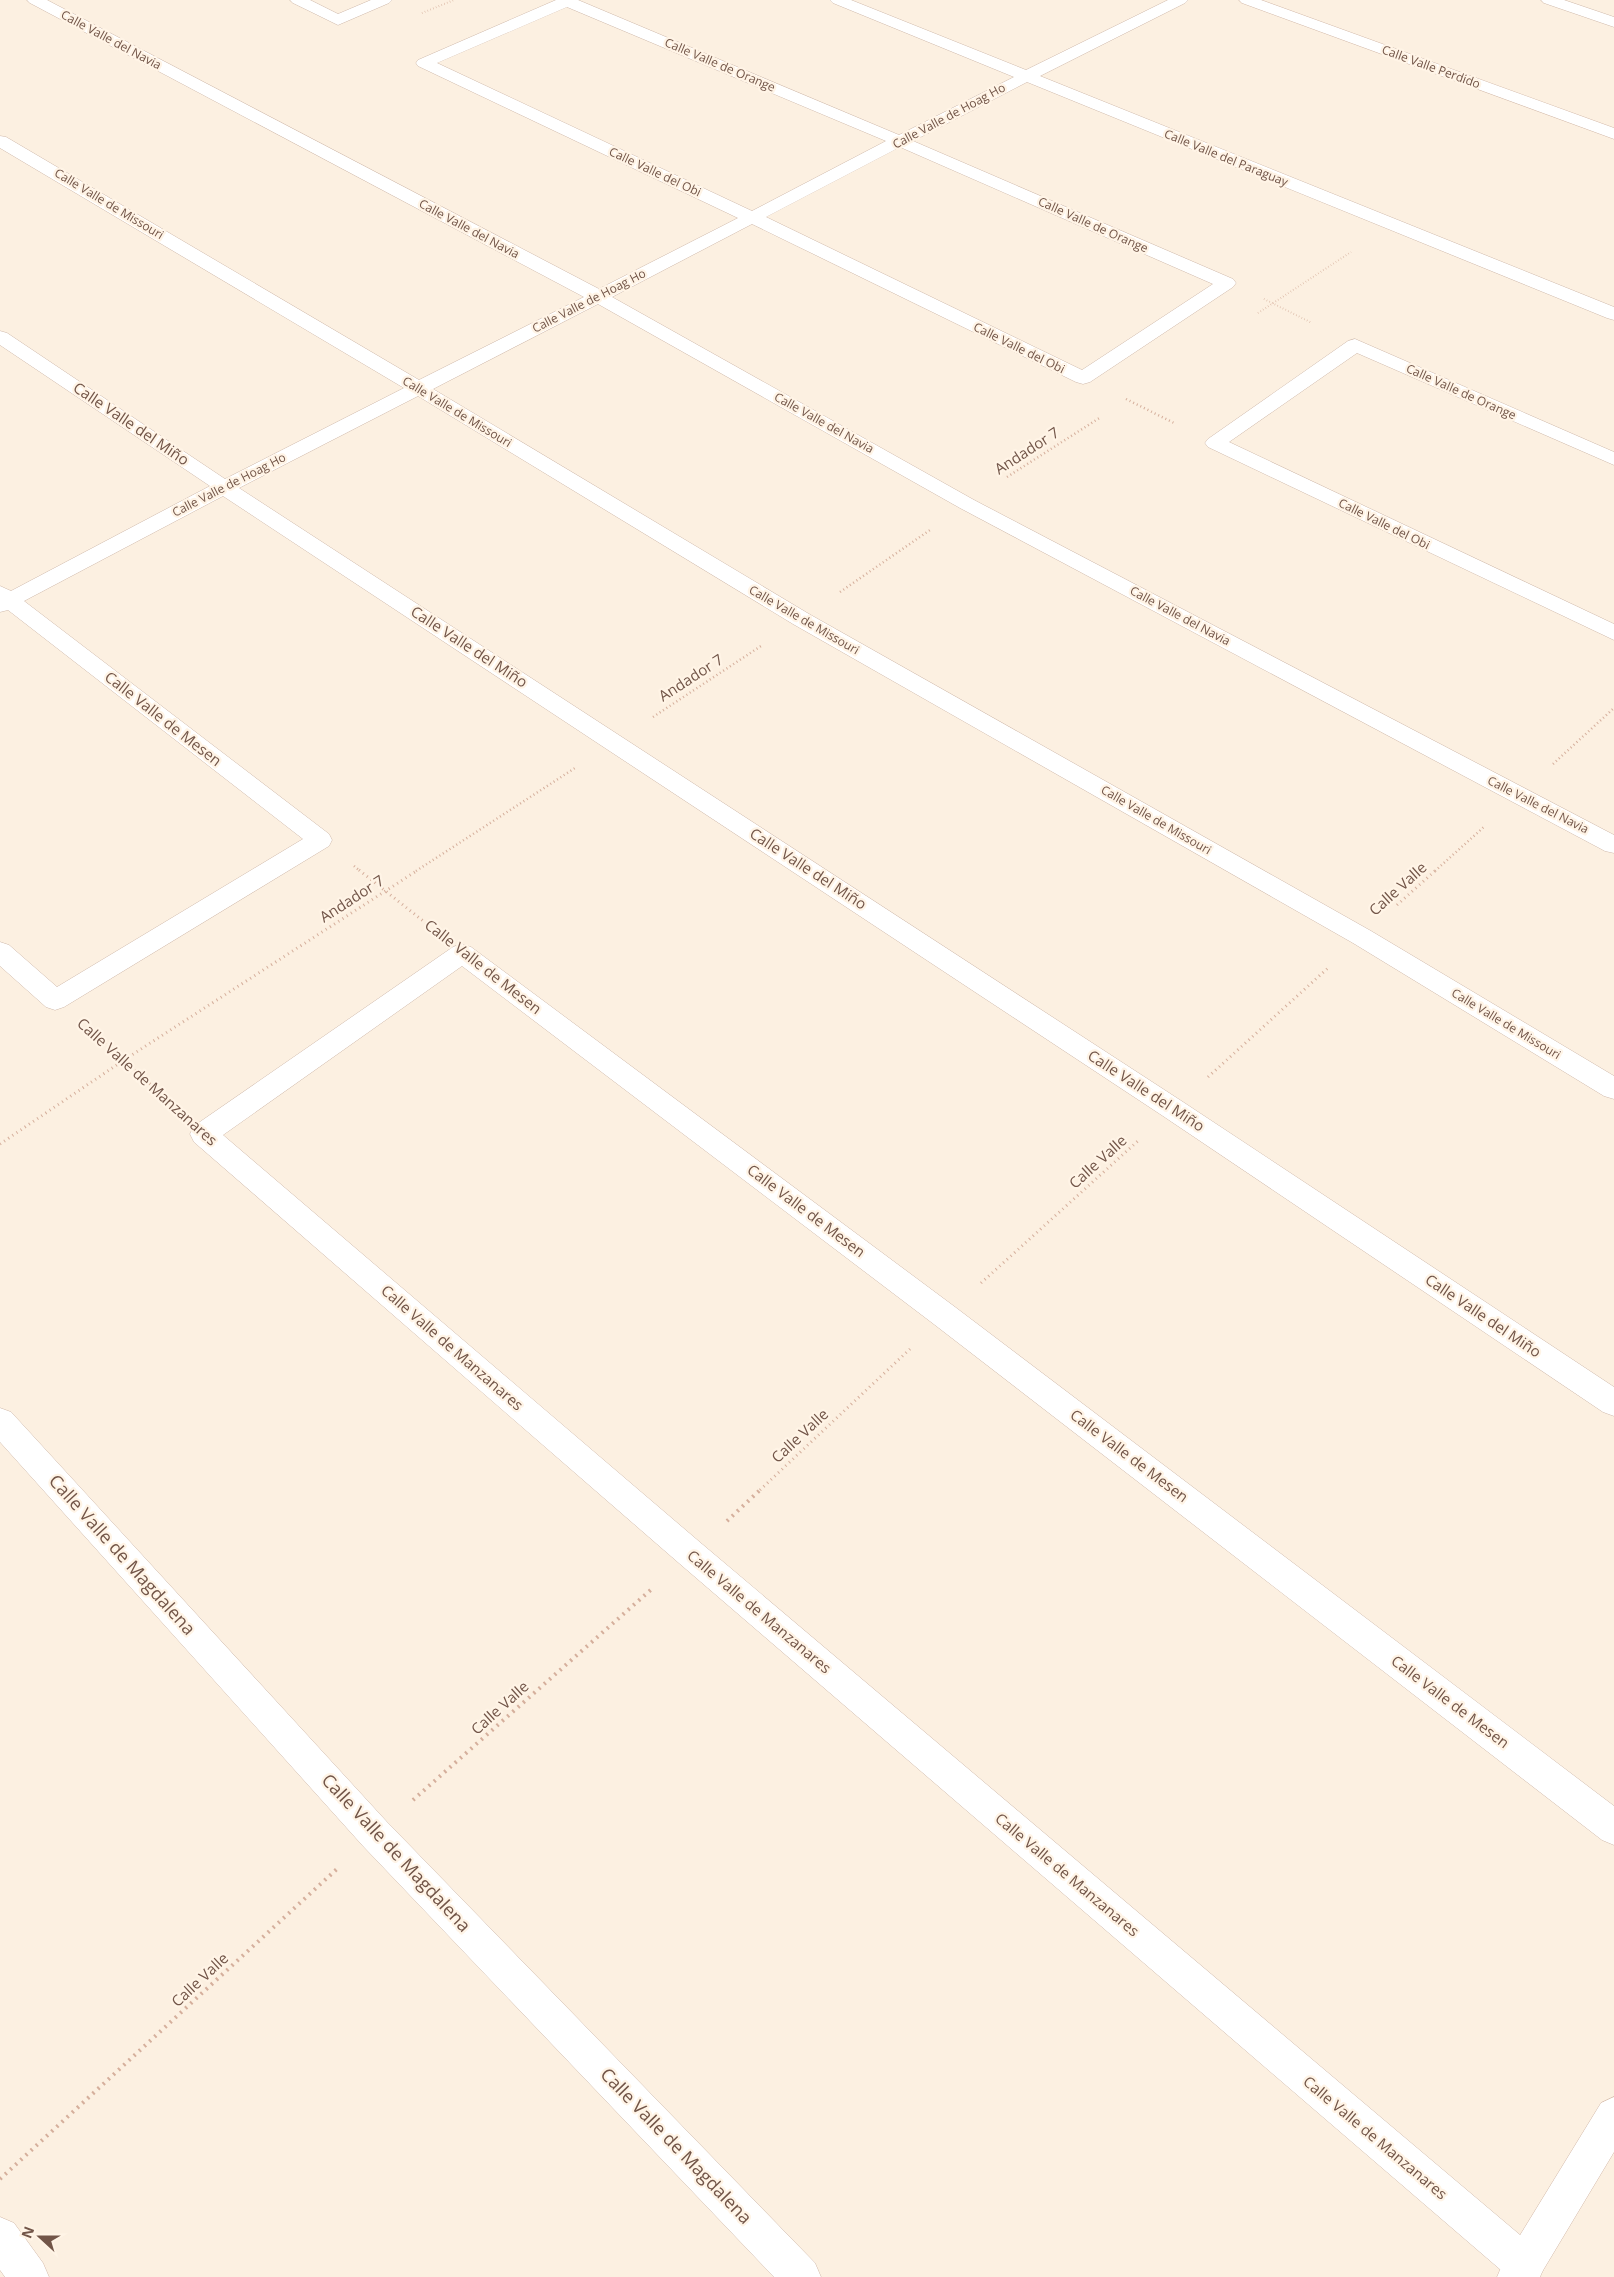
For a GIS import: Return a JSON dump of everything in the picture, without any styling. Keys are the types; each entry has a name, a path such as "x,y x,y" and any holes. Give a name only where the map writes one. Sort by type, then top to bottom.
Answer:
{"street":[{"name":"Calle Valle del Navia","path":"35,0 598,297 967,504 1614,845"},
{"path":"298,0 338,20 384,0"},
{"name":"Calle Valle del Paraguay","path":"838,0 1392,226 1614,314"},
{"name":"Calle Valle de Hoag Ho","path":"3,599 598,297 751,217 902,142 1024,76 1180,0"},
{"name":"Calle Valle Perdido","path":"1247,0 1614,134"},
{"path":"1549,0 1614,22"},
{"name":"Calle Valle del Obi","path":"567,1 424,63 751,217 1083,378"},
{"name":"Calle Valle de Orange","path":"567,1 902,142 1227,283"},
{"name":"Calle Valle de Missouri","path":"0,141 418,388 801,619 1362,937 1614,1088"},
{"path":"1083,378 1227,283"},
{"name":"Calle Valle del Miño","path":"0,337 224,487 1173,1109 1614,1403"},
{"path":"1215,443 1355,345"},
{"name":"Calle Valle de Orange","path":"1355,345 1614,459"},
{"name":"Calle Valle del Obi","path":"1215,443 1614,633"},
{"name":"Calle Valle de Mesen","path":"3,599 320,840"},
{"path":"0,951 55,1000 320,840"},
{"path":"204,1134 462,953"},
{"name":"Calle Valle de Mesen","path":"462,953 945,1316 1614,1828"},
{"name":"Calle Valle de Manzanares","path":"204,1134 1521,2271"},
{"name":"Calle Valle de Magdalena","path":"0,1421 375,1834 801,2277"},
{"path":"1521,2271 1614,2116"},
{"path":"0,2237 29,2277"}],"path":[{"path":"1257,314 1392,226"},
{"path":"1227,283 1274,303 1355,345"},
{"name":"Calle Valle del Obi","path":"1083,378 1215,443"},
{"path":"1120,405 1136,394"},
{"name":"Andador 7","path":"0,1144 124,1060 801,619 967,504 1103,415"},
{"name":"Calle Valle","path":"0,2179 375,1834 691,1554 945,1316 1614,708"},
{"name":"Calle Valle de Mesen","path":"320,840 462,953"},
{"name":"Calle Valle de Manzanares","path":"55,1000 124,1060 204,1134"}]}
